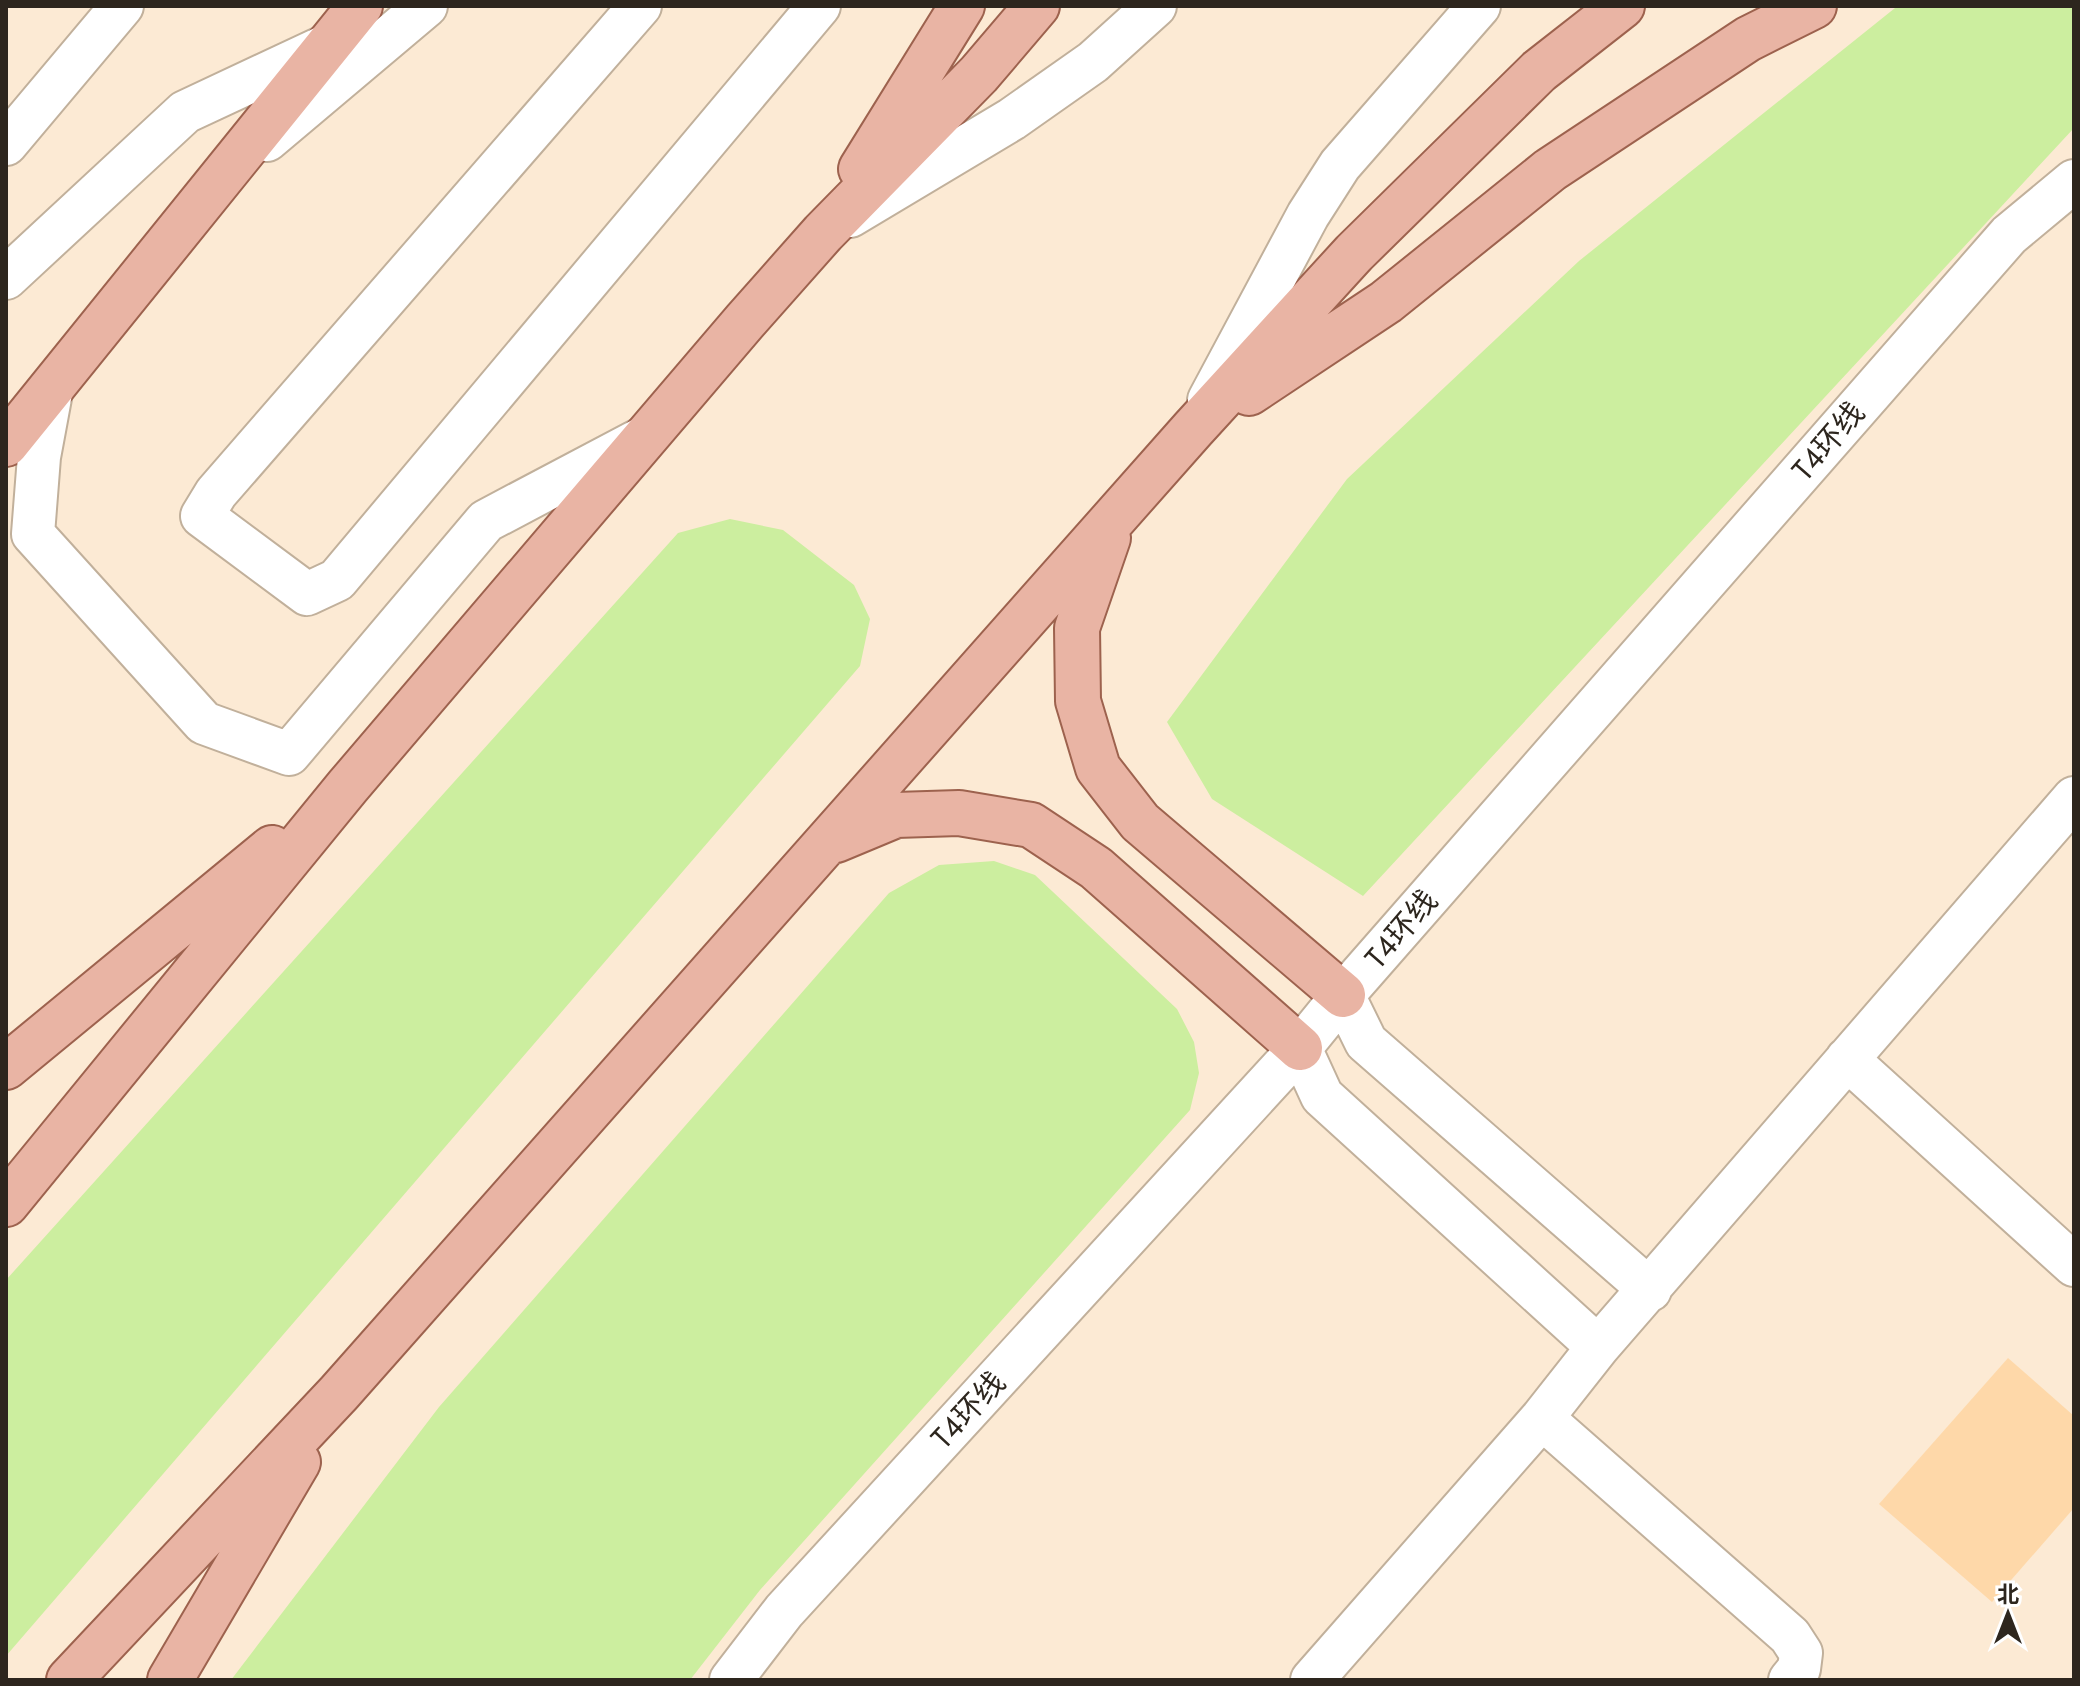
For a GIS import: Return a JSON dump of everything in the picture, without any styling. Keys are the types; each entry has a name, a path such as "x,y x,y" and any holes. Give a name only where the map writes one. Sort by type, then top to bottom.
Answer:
{"main road":[{"path":"6,444 360,6"},
{"path":"823,233 962,6"},
{"path":"6,1204 348,786 646,437 823,233 979,74 1037,6"},
{"path":"69,1680 339,1393 1193,429 1354,253 1539,71 1622,6"},
{"path":"1193,429 1386,302 1550,170 1748,39 1814,6"},
{"path":"1116,517 1077,628 1078,701 1098,768 1140,822 1343,995"},
{"path":"6,1067 348,786"},
{"path":"826,844 896,815 959,813 1031,825 1096,868 1300,1048"},
{"path":"170,1680 339,1393"}],"street":[{"path":"6,144 122,6"},
{"path":"223,176 426,6"},
{"path":"640,6 216,493 202,516 307,594 337,580 819,6"},
{"path":"823,233 1012,119 1093,62 1155,6"},
{"path":"1193,429 1308,215 1340,165 1479,6"},
{"path":"6,278 185,112 328,45"},
{"name":"T4环线","path":"731,1680 784,1611 1300,1048 1343,995 2009,235 2074,181"},
{"path":"52,387 39,457 33,534 204,723 289,754 486,521 646,437"},
{"path":"1312,1680 1542,1418 1598,1347 2074,798"},
{"path":"1343,995 1366,1042 1650,1290"},
{"path":"1300,1048 1322,1096 1598,1347"},
{"path":"1847,1059 2074,1265"},
{"path":"1542,1418 1790,1636 1801,1653 1799,1669 1790,1680"}],"shaded area":[{"path":"6,6 2074,6 2074,1680 6,1680"}],"green space":[{"path":"2074,6 2074,128 1363,896 1212,799 1167,722 1347,479 1579,261 1895,8"},
{"path":"730,519 783,530 854,585 870,619 860,666 6,1656 6,1280 678,533"},
{"path":"994,861 1035,875 1177,1009 1194,1042 1199,1073 1190,1110 760,1590 690,1680 231,1680 439,1407 889,893 939,865"}],"building":[{"path":"2008,1358 2074,1416 2074,1508 1992,1602 1879,1504"}]}
